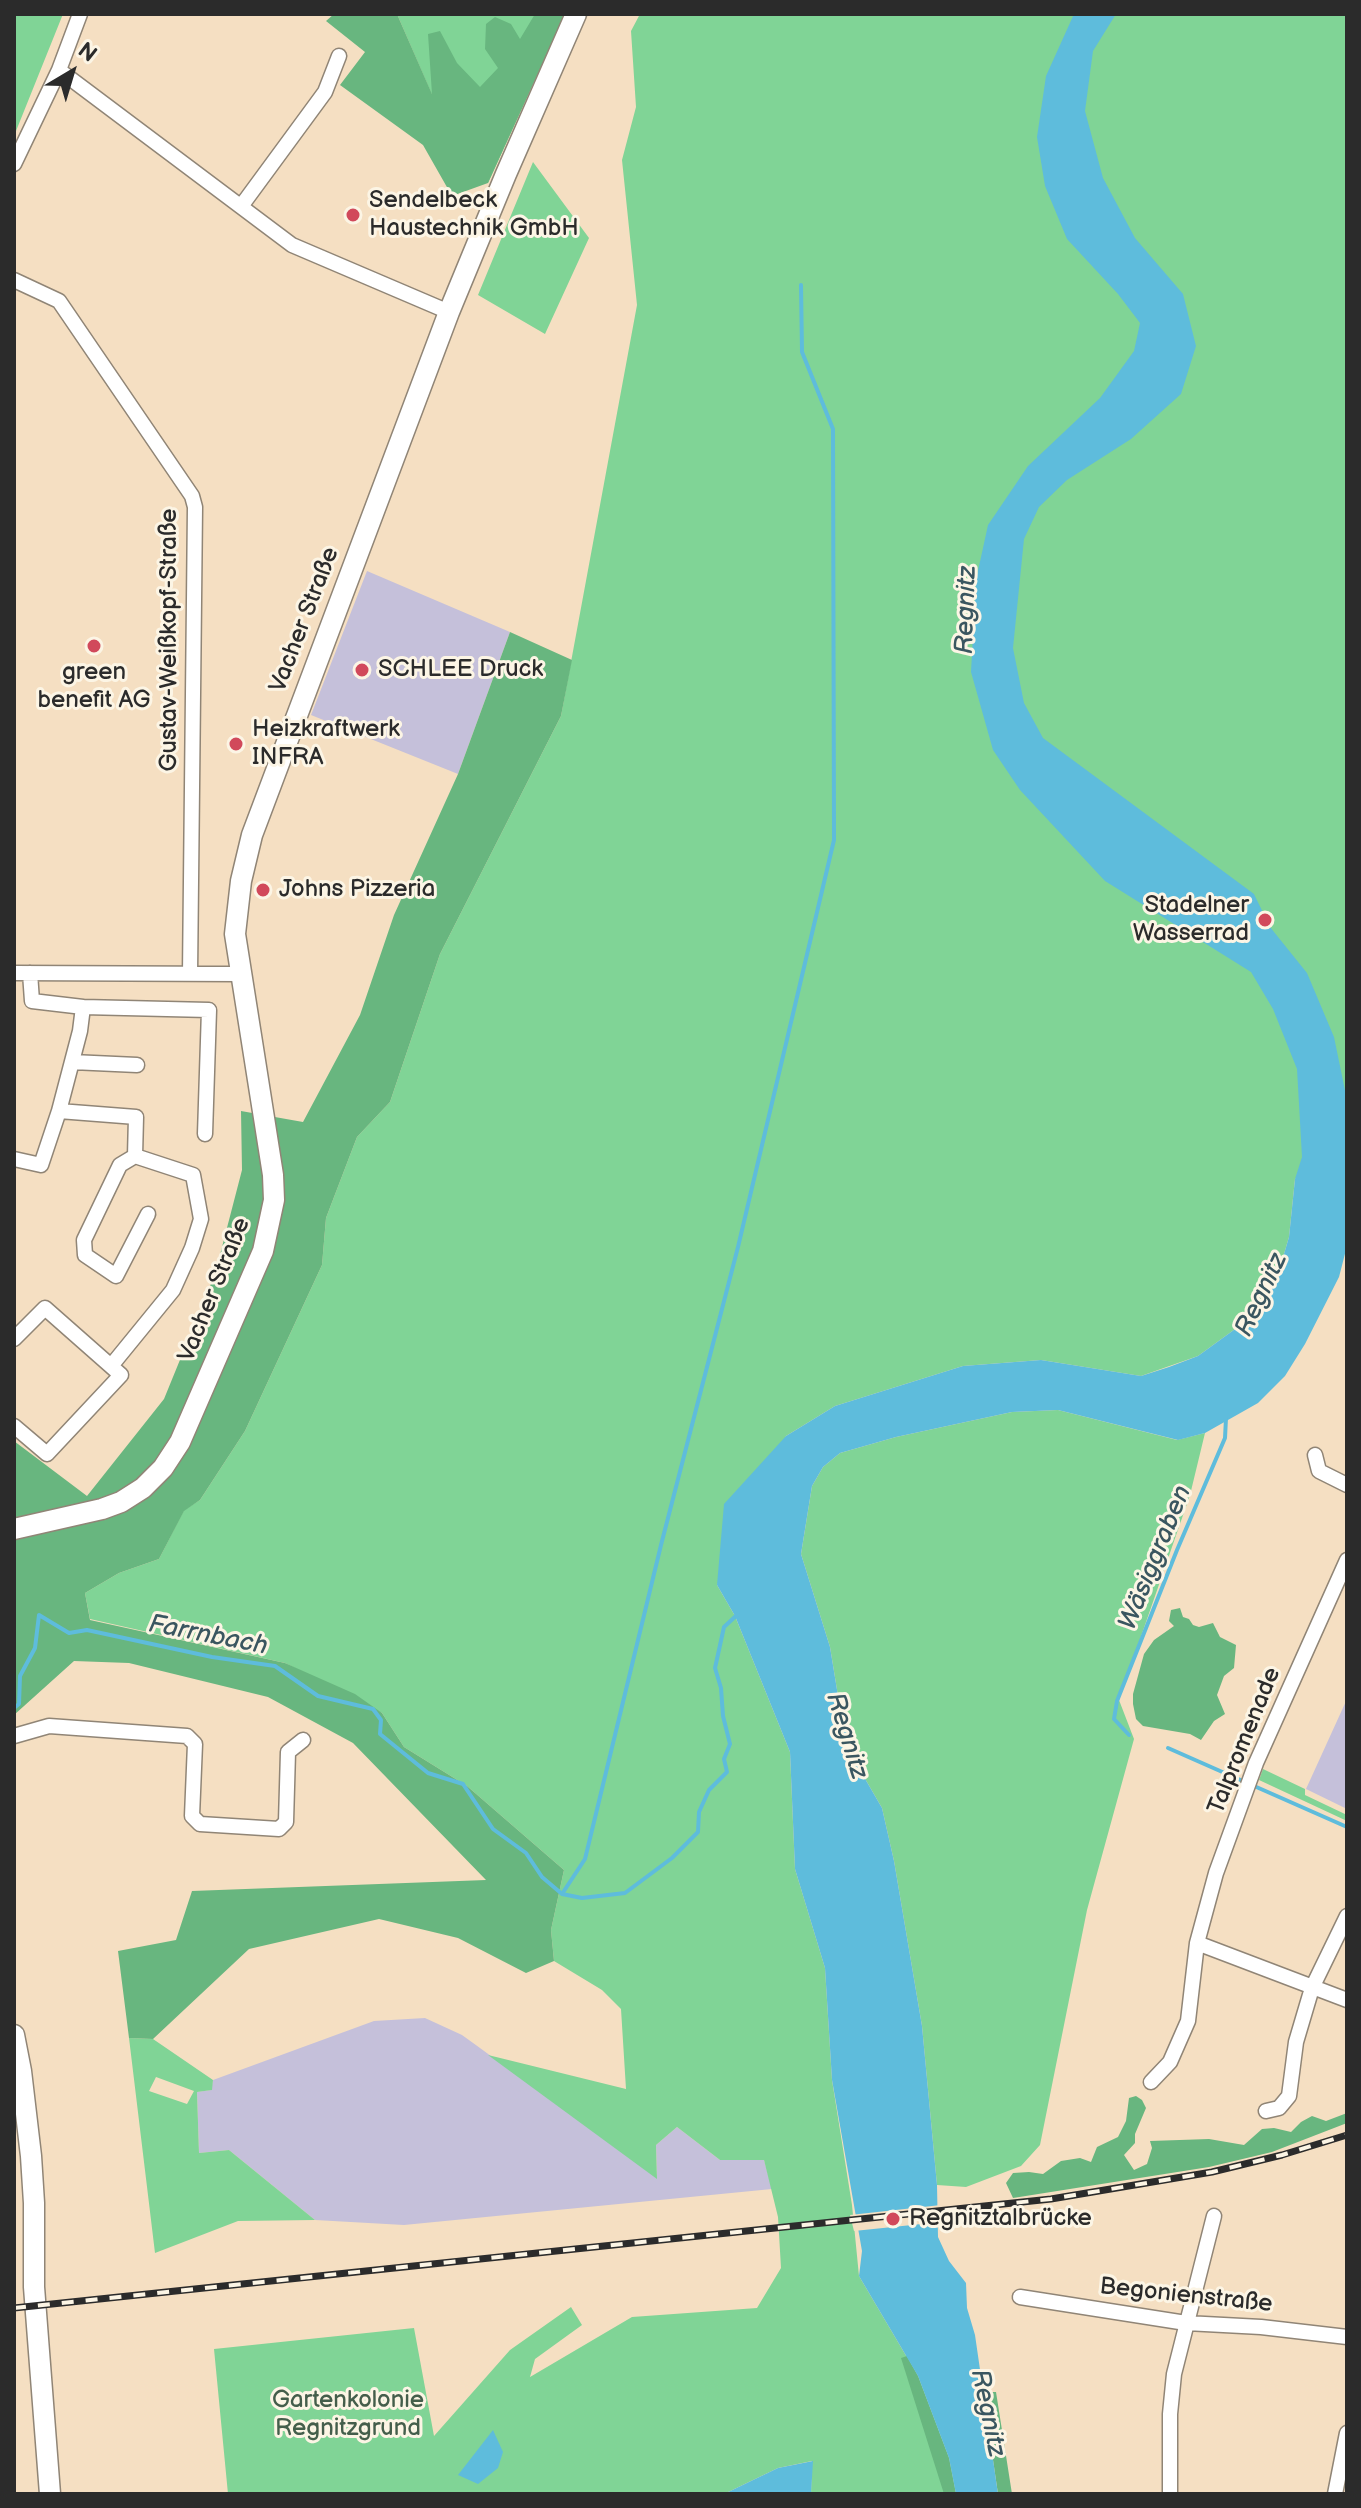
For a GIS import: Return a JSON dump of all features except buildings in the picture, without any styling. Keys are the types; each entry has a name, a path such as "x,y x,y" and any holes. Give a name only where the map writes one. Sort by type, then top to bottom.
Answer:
{"street":[{"path":"14,164 17,147 59,70 80,14"},
{"name":"Vacher Straße","path":"14,1529 121,1502 143,1488 163,1468 180,1442 263,1251 274,1200 273,1175 235,934 241,881 252,835 449,312 576,14"},
{"path":"242,205 325,92 339,56"},
{"path":"59,70 292,245 449,312"},
{"name":"Gustav-Weißkopf-Straße","path":"14,280 59,301 192,496 195,507 190,974"},
{"path":"14,973 240,974"},
{"path":"30,973 32,1001 83,1007 209,1010 205,1134"},
{"path":"14,1159 41,1165 59,1111 83,1007"},
{"path":"72,1062 137,1065"},
{"path":"59,1111 136,1117 135,1156"},
{"path":"111,1366 173,1290 192,1248 201,1219 193,1175 135,1156 120,1165 84,1240 85,1255 116,1276 148,1214"},
{"path":"14,1339 45,1308 121,1375 47,1454 14,1426"},
{"path":"1315,1455 1319,1471 1347,1485"},
{"name":"Talpromenade","path":"1151,2082 1170,2062 1188,2021 1197,1943 1216,1873 1256,1763 1347,1560"},
{"path":"14,1736 49,1726 187,1736 195,1744 192,1816 200,1824 279,1829 286,1822 288,1752 303,1740"},
{"path":"1266,2111 1279,2108 1289,2096 1296,2042 1312,1988 1347,1916"},
{"path":"1197,1943 1347,2000"},
{"path":"14,2035 31,2156 34,2287 50,2494"},
{"path":"1170,2494 1174,2374 1214,2216"},
{"name":"Begonienstraße","path":"1020,2297 1186,2323 1261,2327 1347,2337"},
{"path":"1335,2494 1347,2433"}],"shaded area":[{"path":"367,571 510,632 458,774 311,715"},
{"path":"1347,1699 1347,1809 1306,1789"},
{"path":"425,2018 462,2035 657,2178 656,2145 677,2127 720,2160 764,2160 772,2189 404,2225 315,2220 229,2150 199,2153 197,2092 211,2090 213,2080 374,2021"}],"green space":[{"path":"14,14 63,14 14,136"},
{"path":"334,14 397,14 432,94 428,34 440,31 457,63 480,87 498,68 485,49 486,24 495,17 511,24 520,39 535,14 565,14 488,183 452,196 423,145 340,85 365,52 326,21"},
{"path":"397,14 565,14 488,183 433,97"},
{"name":"Gartenkolonie Regnitzgrund","path":"640,14 1347,14 1347,1129 1295,1179 1289,1237 1278,1274 1261,1302 1242,1324 1198,1356 1141,1376 1041,1360 963,1366 835,1406 786,1436 717,1585 735,1616 790,1752 795,1869 825,1968 832,2080 852,2205 859,2276 918,2376 949,2458 956,2494 811,2494 812,2461 778,2468 724,2494 228,2494 214,2349 414,2328 434,2436 510,2350 571,2307 582,2325 535,2359 530,2377 632,2317 757,2308 781,2268 778,2217 764,2160 720,2160 677,2127 656,2145 657,2179 488,2055 626,2089 621,2009 602,1990 554,1961 551,1930 564,1870 467,1786 404,1747 382,1713 285,1663 90,1619 85,1593 119,1573 159,1559 184,1510 200,1500 245,1431 322,1265 326,1218 357,1137 390,1102 440,954 561,716 637,305 622,160 636,107 631,31"},
{"path":"533,162 589,238 545,334 478,295"},
{"path":"510,632 572,660 561,716 440,954 390,1102 357,1137 326,1218 322,1265 245,1431 200,1500 184,1511 159,1559 119,1573 85,1593 90,1620 285,1663 355,1694 382,1713 404,1747 467,1786 564,1870 551,1930 554,1961 526,1973 458,1938 379,1919 249,1949 153,2039 129,2038 118,1951 176,1940 192,1891 486,1880 353,1743 268,1697 129,1663 74,1661 14,1715 14,1441 87,1496 164,1399 215,1274 242,1170 241,1111 303,1122 360,1015 394,915 458,774"},
{"path":"1058,1410 1177,1440 1205,1433 1190,1495 1119,1700 1134,1739 1087,1910 1040,2145 1021,2166 966,2187 937,2185 922,2026 894,1861 882,1808 860,1770 840,1708 830,1647 801,1554 812,1486 823,1467 840,1453 896,1437 1012,1412"},
{"path":"1180,1608 1183,1617 1193,1625 1199,1627 1213,1623 1220,1637 1236,1645 1234,1668 1224,1676 1217,1695 1225,1714 1214,1721 1201,1740 1190,1734 1143,1726 1136,1719 1133,1704 1144,1654 1154,1640 1174,1626 1169,1621 1171,1610"},
{"path":"1263,1769 1305,1789 1305,1795 1347,1815 1347,1821 1259,1780"},
{"path":"129,2038 153,2039 213,2080 212,2090 197,2092 199,2153 229,2150 315,2220 238,2221 155,2253","holes":["156,2077 194,2091 187,2104 149,2091"]},
{"path":"1136,2096 1146,2108 1135,2134 1135,2143 1124,2155 1134,2170 1147,2164 1152,2148 1150,2141 1209,2139 1244,2145 1262,2129 1291,2132 1312,2116 1326,2121 1347,2113 1347,2123 1272,2152 1209,2167 1013,2198 1006,2183 1013,2173 1043,2174 1061,2161 1080,2158 1091,2162 1097,2147 1118,2137 1126,2121 1129,2098"},
{"path":"907,2356 918,2376 949,2458 956,2494 944,2494 901,2358"},
{"path":"983,2392 996,2392 1012,2494 998,2494"}],"water":[{"name":"Regnitz","path":"1074,14 1116,14 1093,51 1085,111 1103,178 1135,238 1183,294 1196,346 1181,394 1131,439 1067,480 1039,507 1024,539 1013,648 1024,703 1043,738 1254,894 1270,927 1307,973 1334,1037 1347,1100 1347,1246 1339,1277 1285,1376 1258,1403 1205,1433 1178,1440 1058,1410 1012,1412 896,1437 840,1453 823,1467 812,1486 801,1554 830,1647 840,1708 860,1770 882,1808 894,1861 922,2026 937,2185 938,2237 949,2261 966,2283 967,2308 975,2335 998,2494 956,2494 949,2458 918,2376 859,2276 862,2251 832,2080 825,1968 795,1869 790,1752 735,1616 717,1585 724,1504 786,1436 835,1406 963,1366 1041,1360 1141,1376 1198,1356 1242,1324 1261,1302 1278,1274 1289,1237 1295,1179 1302,1157 1297,1069 1273,1009 1251,972 1105,881 1020,790 993,750 971,672 976,580 988,525 1028,466 1100,398 1134,351 1140,323 1118,294 1067,239 1045,186 1037,137 1046,76"},
{"path":"493,2430 503,2452 498,2468 478,2484 458,2475"},
{"path":"813,2461 811,2494 724,2494 778,2468"}],"pier":[{"path":"941,2205 941,2222 854,2231 850,2215"}],"waterway":[{"path":"562,1894 585,1859 661,1545 738,1247 834,840 833,429 802,352 801,285"},
{"name":"Wäsiggraben","path":"1129,1735 1114,1719 1117,1701 1225,1438 1226,1418"},
{"name":"Farrnbach","path":"14,1708 19,1704 20,1676 35,1648 39,1615 69,1633 87,1630 212,1657 275,1666 318,1696 373,1709 381,1720 380,1734 428,1773 463,1784 493,1829 526,1853 542,1877 562,1894 582,1898 625,1893 672,1858 698,1832 699,1812 709,1790 727,1772 724,1759 730,1744 715,1668 724,1627 738,1614"},
{"name":"Wäsiggraben","path":"1168,1748 1347,1827"}],"railway":[{"path":"14,2308 1051,2199 1212,2172 1347,2135"}],"place":[{"name":"Sendelbeck Haustechnik GmbH","path":"353,215"},
{"name":"green benefit AG","path":"94,646"},
{"name":"SCHLEE Druck","path":"362,670"},
{"name":"Heizkraftwerk INFRA","path":"236,744"},
{"name":"Johns Pizzeria","path":"263,890"},
{"name":"Stadelner Wasserrad","path":"1265,920"},
{"name":"Regnitztalbrücke","path":"893,2219"}]}
